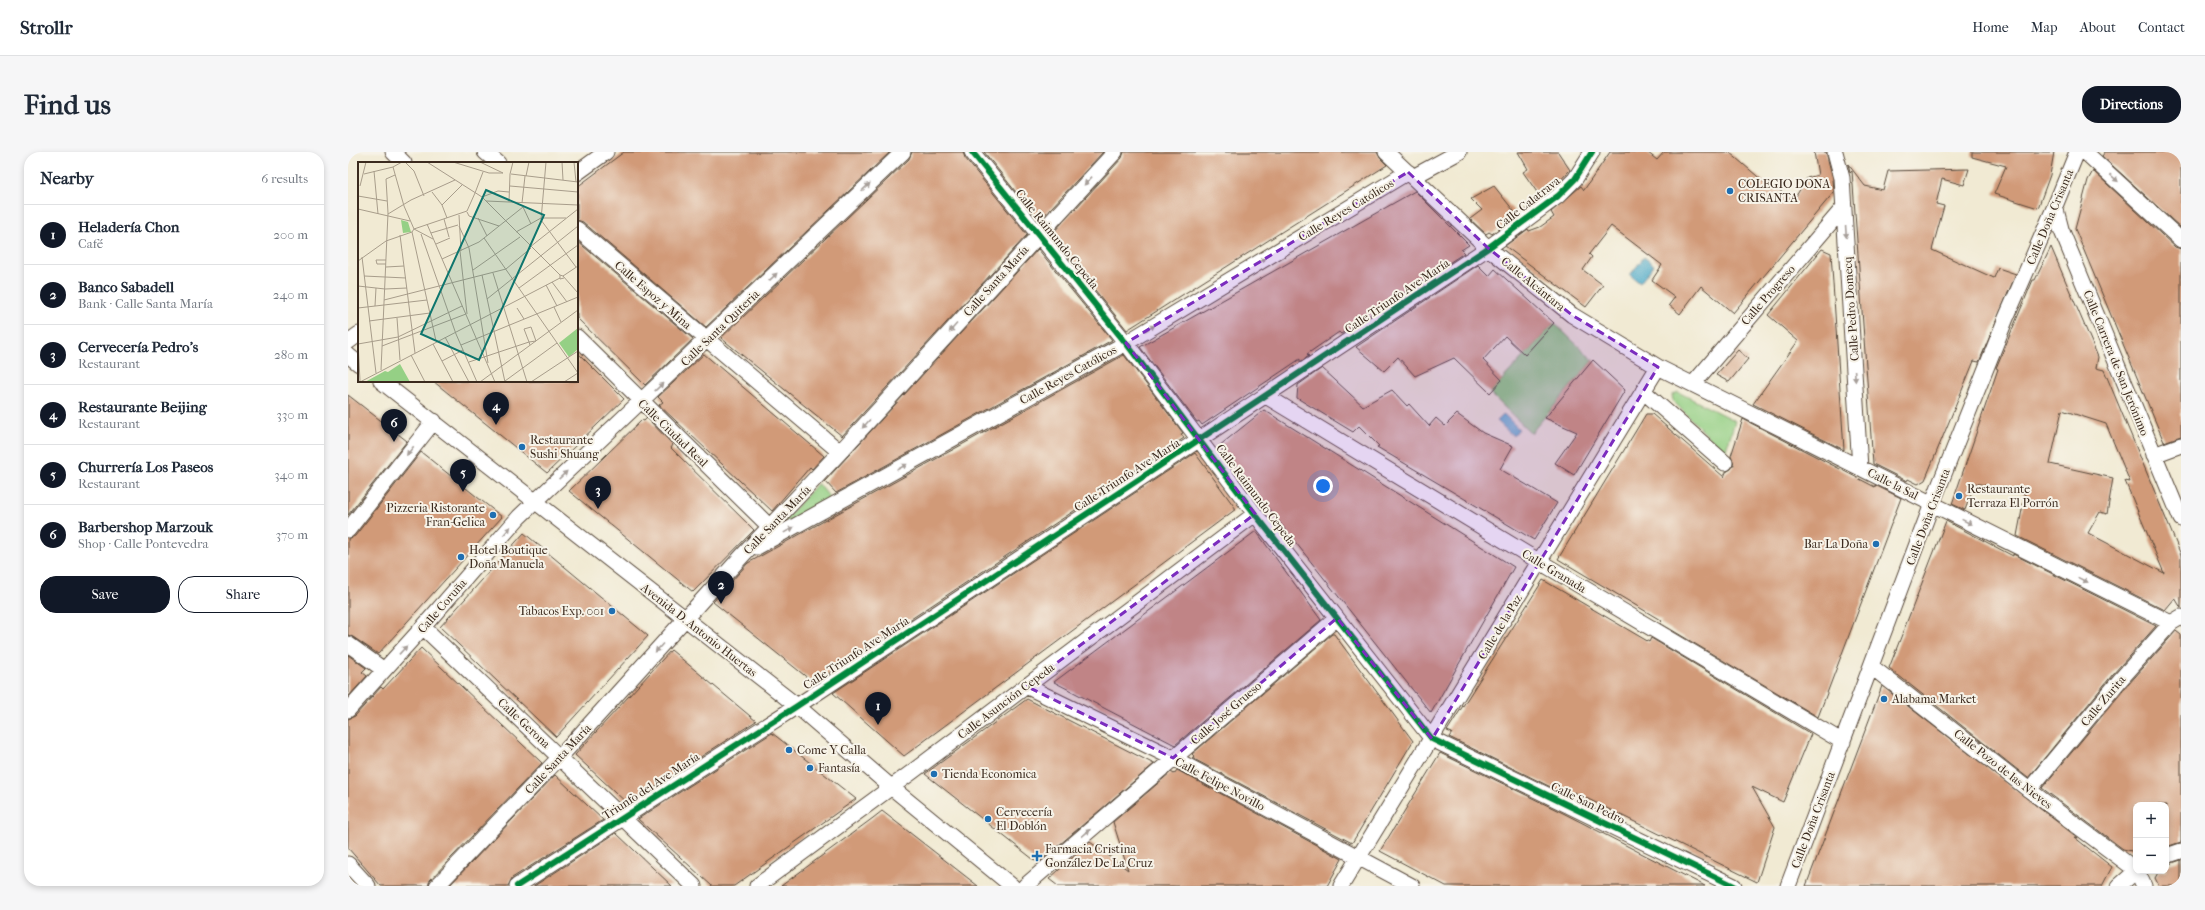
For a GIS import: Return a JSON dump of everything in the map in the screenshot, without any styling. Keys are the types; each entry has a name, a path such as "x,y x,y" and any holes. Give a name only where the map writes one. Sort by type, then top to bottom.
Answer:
{"street":[{"path":"393,152 403,162"},
{"path":"485,152 497,162"},
{"path":"578,171 606,152"},
{"name":"Calle Santa Quiteria","path":"535,502 642,403 903,152"},
{"name":"Calle Raimundo Cepeda","path":"972,152 1126,343 1255,514 1432,739"},
{"name":"Calle Santa María","path":"437,886 560,757 742,556 840,452 1115,152"},
{"name":"Calle Alcántara","path":"1386,152 1488,248 1572,315 1658,367"},
{"name":"Calle Reyes Católicos","path":"742,556 1126,343 1410,174 1459,152"},
{"name":"Calle Calatrava","path":"1488,248 1558,196 1575,179 1592,152"},
{"name":"Calle Pedro Domecq","path":"1836,152 1842,178 1860,468"},
{"name":"Calle Doña Crisanta","path":"1788,886 1872,667 1932,504 2006,318 2077,152"},
{"path":"2085,152 2181,240"},
{"name":"Calle Carrera de San Jerónimo","path":"2055,206 2061,229 2181,519"},
{"name":"Calle Progreso","path":"1693,384 1844,207"},
{"name":"Calle Espoz y Mina","path":"578,230 840,452"},
{"name":"Calle Triunfo Ave María","path":"797,706 1488,248"},
{"path":"348,342 358,335"},
{"name":"Calle Ciudad Real","path":"578,338 642,403 770,527"},
{"path":"348,355 358,363"},
{"name":"Calle la Sal","path":"1658,367 1932,504 2176,620"},
{"name":"Calle de la Paz","path":"1341,886 1658,367"},
{"name":"Avenida D. Antonio Huertas","path":"382,382 797,706 891,787 1012,886"},
{"path":"1643,391 1725,463"},
{"name":"Calle Granada","path":"1266,396 1539,562 1843,742"},
{"path":"348,530 434,421"},
{"path":"2154,455 2181,445"},
{"name":"Calle Coruña","path":"348,710 423,628 519,517 535,502"},
{"name":"Calle Asunción Cepeda","path":"757,886 1255,514"},
{"name":"Calle José Grueso","path":"1025,886 1337,618"},
{"name":"Calle Zurita","path":"2029,790 2120,680 2176,620"},
{"name":"Calle Gerona","path":"423,628 694,886"},
{"path":"348,644 384,670"},
{"name":"Calle Pozo de las Nieves","path":"1872,667 2029,790 2133,869"},
{"name":"Calle Felipe Novillo","path":"1026,686 1174,758 1412,886"},
{"name":"Triunfo del Ave María","path":"517,886 797,706"},
{"name":"Calle San Pedro","path":"1432,739 1734,886"},
{"path":"2169,855 2181,851"},
{"path":"348,864 368,886"},
{"path":"2119,886 2133,874"},
{"name":"Calle Pozo de las Nieves","path":"2138,874 2144,886"}],"highlighted area":[{"path":"1408,172 1488,248 1572,315 1658,367 1432,739 1337,618 1173,758 1026,686 1255,514 1126,343"}],"green space":[{"path":"1554,323 1593,360 1531,433 1490,393"},
{"path":"1678,392 1735,421 1725,453 1673,401 1672,395"},
{"path":"818,483 830,498 779,527"}],"water":[{"path":"1644,257 1654,265 1640,283 1630,275"},
{"path":"1504,414 1519,429 1513,436 1497,421"}],"building":[{"path":"624,152 890,152 706,327 583,222 578,220 578,186"},
{"path":"912,152 963,152 965,158 1027,235 842,436 721,338 909,159"},
{"path":"984,152 1103,152 1039,221"},
{"path":"1124,152 1377,152 1380,158 1387,165 1127,330 1051,235 1122,158"},
{"path":"1518,152 1558,152 1570,170 1541,198 1523,172 1528,169"},
{"path":"1610,152 1647,152 1657,160 1664,152 1729,152 1771,188 1773,185 1793,201 1807,178 1818,175 1814,152 1826,152 1833,179 1834,192 1733,313 1701,286 1680,314 1669,305 1675,297 1652,280 1662,265 1611,226 1589,254 1592,257 1583,270 1603,285 1586,307 1505,246 1528,229 1529,231 1540,227 1554,217 1551,212 1581,186 1584,190"},
{"path":"1972,152 2054,152 2050,175 2038,208 1994,194 2006,166 1972,157"},
{"path":"2105,152 2181,152 2181,228 2102,156"},
{"path":"1848,164 1865,186 1883,190 1888,171 1969,169 1964,185 1942,179 1936,204 1944,206 1932,250 1994,278 1998,268 2016,274 1979,362 1974,361 1925,480 1918,484 1908,479 1907,481 1873,464 1852,171 1850,173"},
{"path":"2093,171 2175,247 2181,249 2181,436 2164,442 2075,229 2088,180"},
{"path":"1494,186 1517,215 1492,234 1489,232 1486,234 1470,219 1482,210 1471,199"},
{"path":"1415,191 1469,245 1461,250 1464,253 1341,334 1339,332 1307,354 1309,356 1300,362 1300,359 1202,425 1199,421 1197,422 1140,347"},
{"path":"578,242 693,339 645,385 578,319"},
{"path":"2051,247 2098,357 2096,368 2104,370 2181,555 2181,608 2175,598 2165,610 2017,536 2025,494 1975,483 1965,510 1952,504 1998,369 1996,368 2033,280 2035,280","holes":["2062,410 2106,424 2130,482 2125,481 2164,573 2088,533 2100,512 2107,514 2113,478 2050,464"]},
{"path":"1038,249 1112,340 836,493 825,481"},
{"path":"1822,249 1831,253 1844,450 1753,404 1798,341 1768,315"},
{"path":"1478,265 1489,276 1495,269 1554,323 1525,355 1505,336 1483,360 1502,380 1490,393 1454,358 1415,376 1398,357 1384,371 1356,347"},
{"path":"1738,350 1748,359 1729,382 1716,375"},
{"path":"578,353 624,399 547,473 434,382 578,382"},
{"path":"704,354 824,456 812,469 810,467 772,511 659,405 663,402 658,397"},
{"path":"1124,355 1183,433 1181,434 1184,438 819,680 814,683 713,602 748,563"},
{"path":"1593,360 1625,390 1574,475 1555,463 1577,432 1545,418"},
{"path":"1322,368 1363,406 1392,390 1407,406 1409,404 1429,426 1436,418 1445,426 1457,414 1483,433 1513,446 1500,469 1557,503 1534,540 1377,447 1379,446 1359,426 1353,432 1297,398 1298,385"},
{"path":"348,395 407,441 348,515"},
{"path":"1264,410 1514,567 1431,713 1219,446"},
{"path":"1646,414 1652,414 1724,477 1726,472 1734,465 1731,456 1743,419 1875,487 1875,485 1901,498 1818,717 1660,623 1662,621 1558,559"},
{"path":"647,418 673,445 671,448 754,530 693,592 569,491 642,420 644,421"},
{"path":"421,452 502,517 378,654 348,635 348,539 355,536"},
{"path":"1195,453 1236,509 904,756 833,693"},
{"path":"1946,521 2013,556 2013,554 2156,626 2113,674 2028,778 1889,668"},
{"path":"1256,531 1321,620 1175,745 1054,682"},
{"path":"524,533 648,636 556,737 440,627"},
{"path":"1543,580 1649,642 1651,638 1811,734 1783,802 1752,787 1775,827 1757,882 1574,792 1571,797 1449,737 1452,733 1447,731"},
{"path":"2176,631 2181,635 2181,842 2169,846 2169,802 2133,802 2133,851 2123,849 2042,788 2127,686"},
{"path":"1332,634 1334,634 1413,741 1352,843 1192,758 1194,756 1192,754"},
{"path":"421,648 542,763 430,880 428,886 381,886 348,848 348,719 355,716 381,687 383,689"},
{"path":"671,650 756,721 628,804 575,755"},
{"path":"348,655 366,668 362,672 367,676 348,697"},
{"path":"1882,686 2078,838 2074,837 2112,867 2102,886 1806,886"},
{"path":"1027,699 1154,764 1038,863 925,774"},
{"path":"772,733 856,799 734,886 712,886 638,819"},
{"path":"1440,753 1563,813 1705,886 1446,886 1380,851"},
{"path":"1177,770 1342,859 1327,886 1058,886 1049,879 1090,842 1128,870 1113,822 1171,772 1174,774"},
{"path":"555,775 603,820 512,878 508,886 449,886"},
{"path":"882,811 978,886 781,886 873,818"},
{"path":"616,833 672,886 534,886"},
{"path":"2181,860 2181,886 2159,886 2155,878 2157,874 2169,874 2169,864"}],"cycle path":[{"path":"972,152 1126,343 1255,514 1432,739 1734,886"},
{"path":"517,886 797,706 1488,248 1558,196 1575,179 1592,152"}],"place":[{"name":"COLEGIO DONA CRISANTA","path":"1730,191"},
{"name":"Restaurante Beijing","path":"496,425"},
{"name":"Barbershop Marzouk","path":"394,442"},
{"name":"Restaurante Sushi Shuang","path":"522,447"},
{"name":"Churrería Los Paseos","path":"463,492"},
{"name":"Restaurante Terraza El Porrón","path":"1959,496"},
{"name":"Cervecería Pedro's","path":"598,509"},
{"name":"Pizzeria Ristorante Fran-Gelica","path":"493,515"},
{"name":"Bar La Doña","path":"1876,544"},
{"name":"Hotel Boutique Doña Manuela","path":"461,557"},
{"name":"Banco Sabadell","path":"721,604"},
{"name":"Tabacos Exp. 001","path":"612,611"},
{"name":"Alabama Market","path":"1884,699"},
{"name":"Heladería Chon","path":"878,725"},
{"name":"Come Y Calla","path":"789,750"},
{"name":"Fantasía","path":"810,768"},
{"name":"Tienda Economica","path":"934,774"},
{"name":"Cervecería El Doblón","path":"988,819"},
{"name":"Farmacia Cristina González De La Cruz","path":"1037,856"}]}
